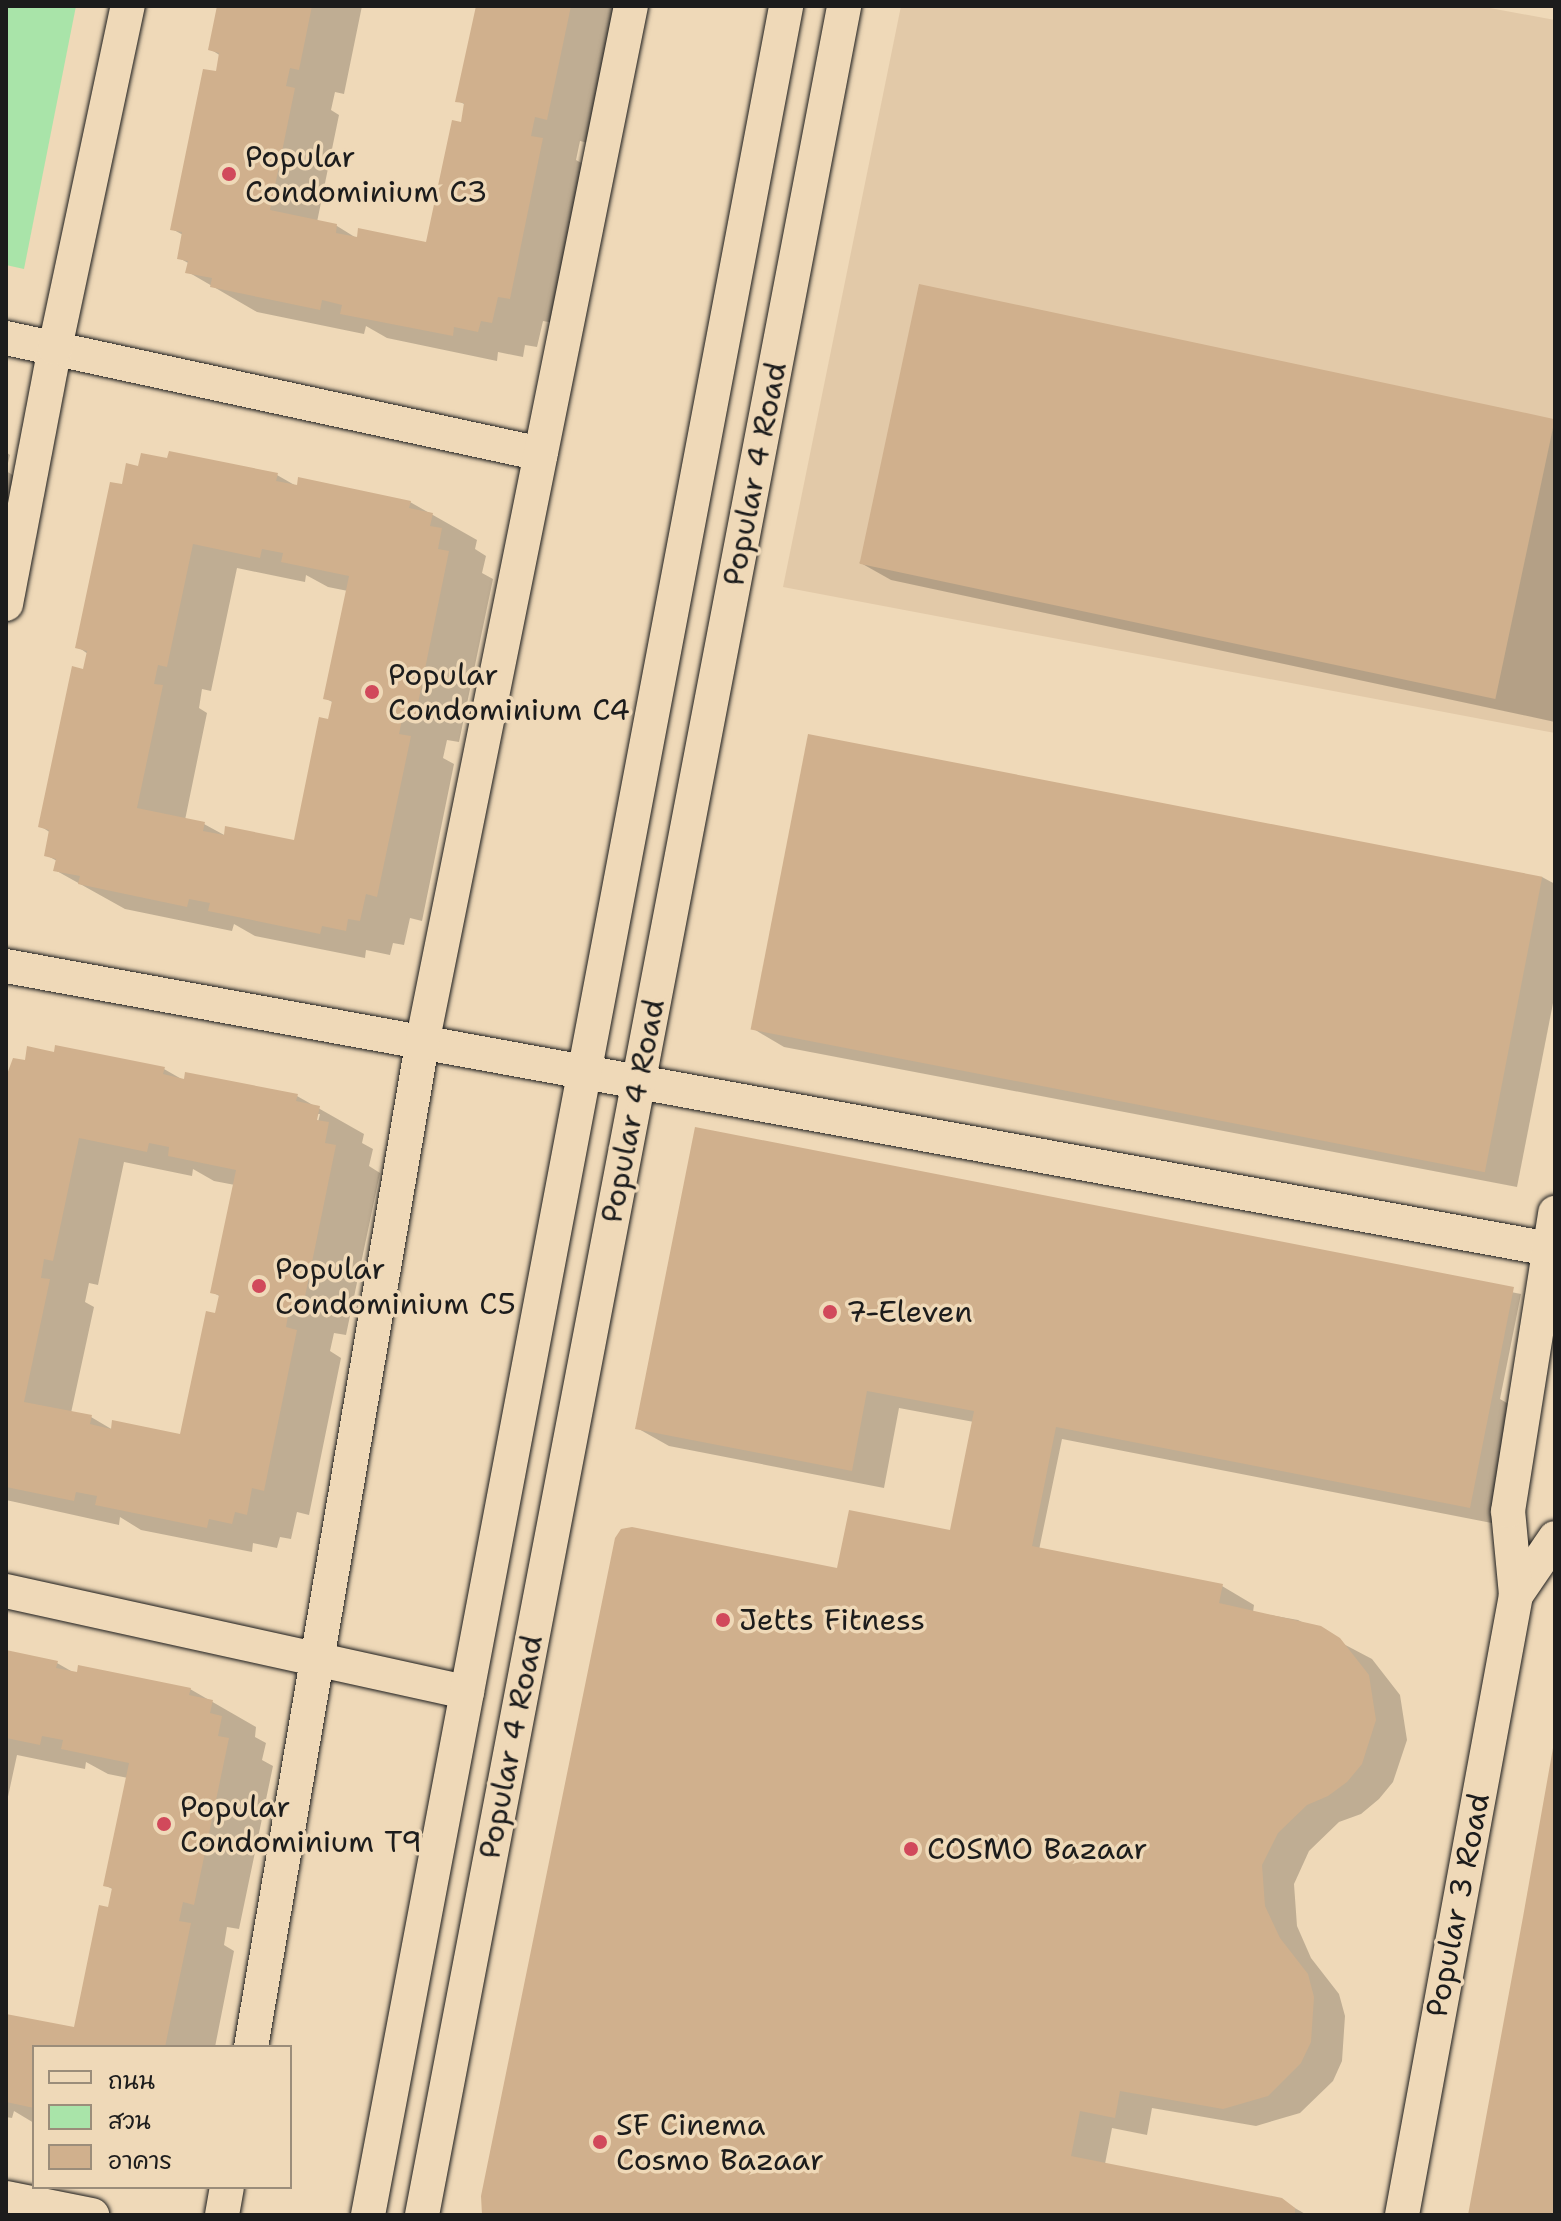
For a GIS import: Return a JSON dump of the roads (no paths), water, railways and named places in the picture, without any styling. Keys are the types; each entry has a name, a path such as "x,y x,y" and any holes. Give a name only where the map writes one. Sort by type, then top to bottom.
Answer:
{"street":[{"path":"6,604 55,348 128,6"},
{"path":"251,2045 422,1044 631,6"},
{"name":"Popular 4 Road","path":"368,2215 786,6"},
{"name":"Popular 4 Road","path":"422,2215 844,6"},
{"path":"6,338 541,454"},
{"path":"668,630 723,640"},
{"path":"6,966 1552,1250"},
{"name":"Popular 3 Road","path":"1402,2215 1516,1595 1508,1511 1552,1250 1555,1213"},
{"name":"Popular 3 Road","path":"1516,1595 1555,1538"},
{"path":"6,1591 317,1662 467,1692"},
{"path":"222,2215 227,2189"},
{"path":"6,2198 92,2215"}],"place":[{"name":"Popular Condominium C3","path":"229,174"},
{"name":"Popular Condominium C4","path":"372,692"},
{"name":"Popular Condominium C5","path":"259,1286"},
{"name":"7-Eleven","path":"830,1312"},
{"name":"Jetts Fitness","path":"723,1620"},
{"name":"Popular Condominium T9","path":"164,1824"},
{"name":"COSMO Bazaar","path":"911,1849"},
{"name":"SF Cinema Cosmo Bazaar","path":"600,2142"}]}
